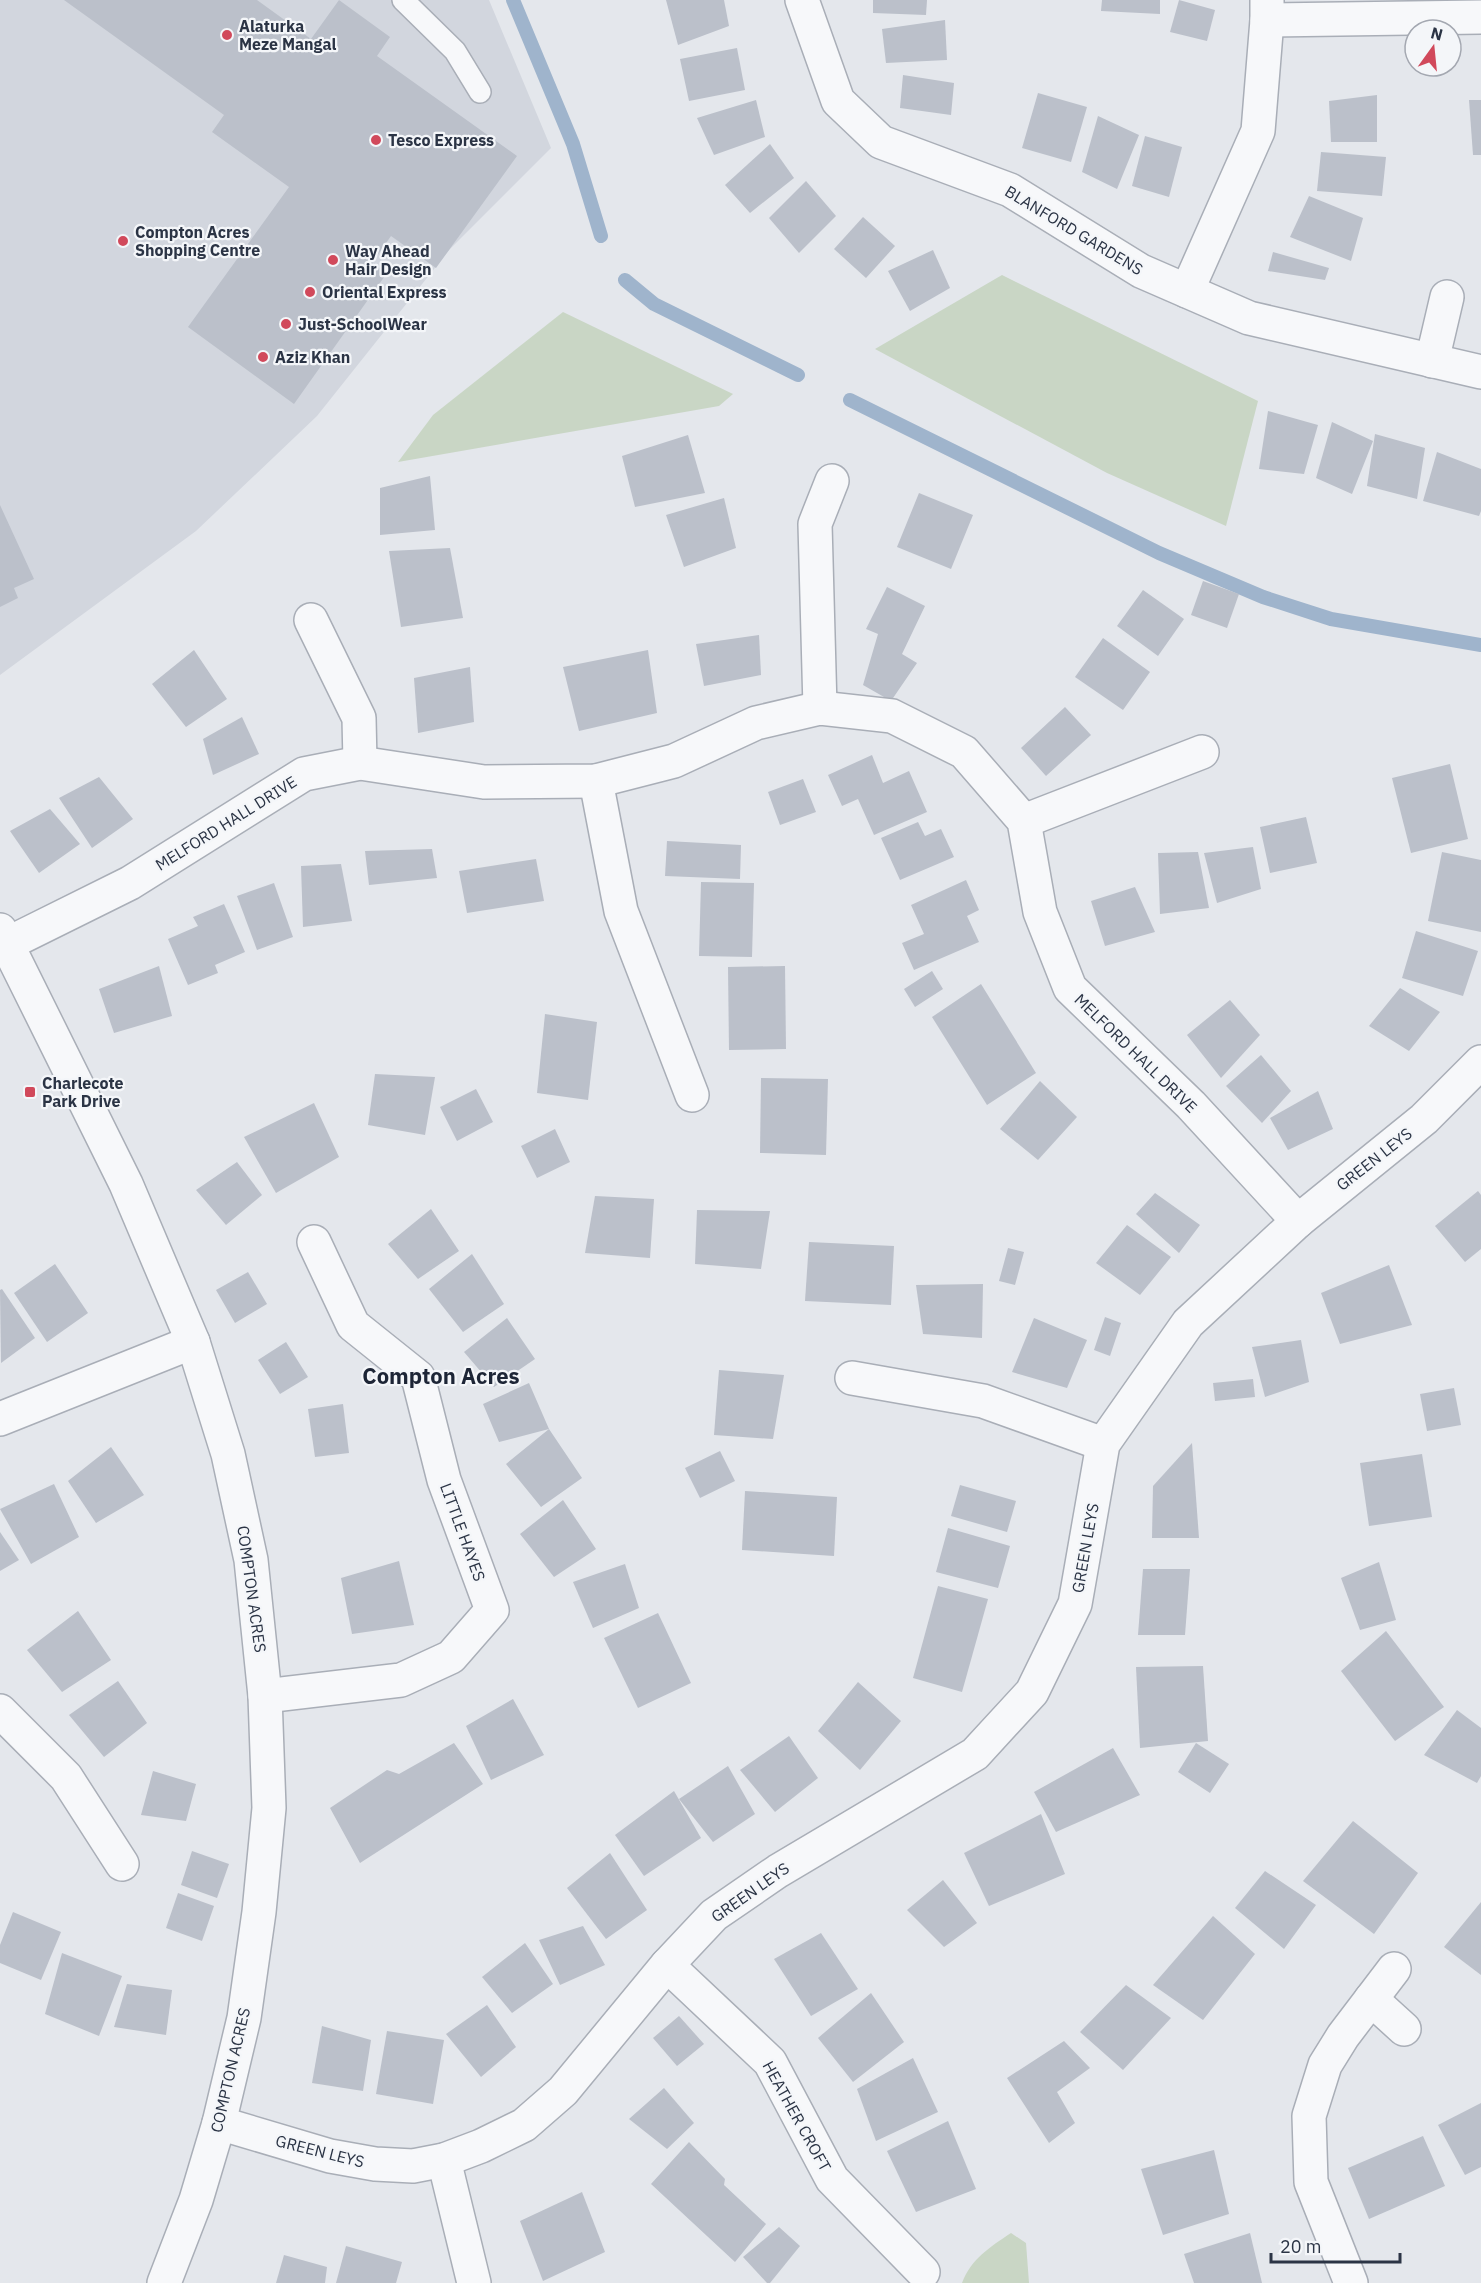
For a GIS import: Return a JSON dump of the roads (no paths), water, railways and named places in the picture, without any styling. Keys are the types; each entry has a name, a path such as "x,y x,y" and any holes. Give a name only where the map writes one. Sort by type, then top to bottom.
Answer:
{"street":[{"name":"BLANFORD GARDENS","path":"802,0 838,101 880,142 1010,190 1141,270 1249,318 1481,372"},
{"path":"1187,291 1258,131 1267,10 1481,17"},
{"path":"1431,361 1447,297"},
{"path":"820,708 815,524 832,481"},
{"path":"311,620 359,718 360,763"},
{"name":"MELFORD HALL DRIVE","path":"4,937 130,883 304,774 360,763 484,782 596,781 674,761 756,723 820,708 892,716 964,752 1024,821 1040,912 1070,988 1191,1105 1298,1221"},
{"path":"1024,821 1202,752"},
{"path":"596,781 621,910 692,1095"},
{"name":"COMPTON ACRES","path":"4,937 126,1184 193,1342 228,1454 251,1560 265,1696 269,1808 259,1912 244,2018 219,2123 196,2200 164,2283"},
{"name":"GREEN LEYS","path":"219,2123 330,2156 375,2164 413,2166 444,2160 481,2146 524,2125 563,2091 667,1965 714,1915 778,1871 975,1754 1032,1692 1075,1604 1103,1444 1188,1323 1298,1221 1424,1119 1481,1062"},
{"name":"LITTLE HAYES","path":"265,1696 401,1680 452,1657 492,1610 444,1480 418,1377 353,1325 314,1242"},
{"path":"0,1419 193,1342"},
{"path":"852,1378 983,1401 1103,1444"},
{"path":"0,1711 66,1777 122,1864"},
{"name":"HEATHER CROFT","path":"667,1965 770,2062 832,2179 923,2272"},
{"path":"1352,2283 1311,2182 1309,2116 1325,2065 1343,2036 1394,1969"},
{"path":"1371,1999 1404,2029"},
{"path":"444,2160 474,2283"}],"lane":[{"path":"403,0 455,51 480,92"}],"waterway":[{"path":"513,0 573,144 601,236"},
{"path":"625,280 654,304 798,375"},
{"path":"850,400 1159,553 1263,597 1331,619 1481,645"}],"place":[{"name":"Alaturka Meze Mangal","path":"227,35"},
{"name":"Tesco Express","path":"376,140"},
{"name":"Compton Acres Shopping Centre","path":"123,241"},
{"name":"Way Ahead Hair Design","path":"333,260"},
{"name":"Oriental Express","path":"310,292"},
{"name":"Just-SchoolWear","path":"286,324"},
{"name":"Aziz Khan","path":"263,357"},
{"name":"Charlecote Park Drive","path":"30,1092"}],"district":[{"name":"Compton Acres","path":"441,1375"}]}
